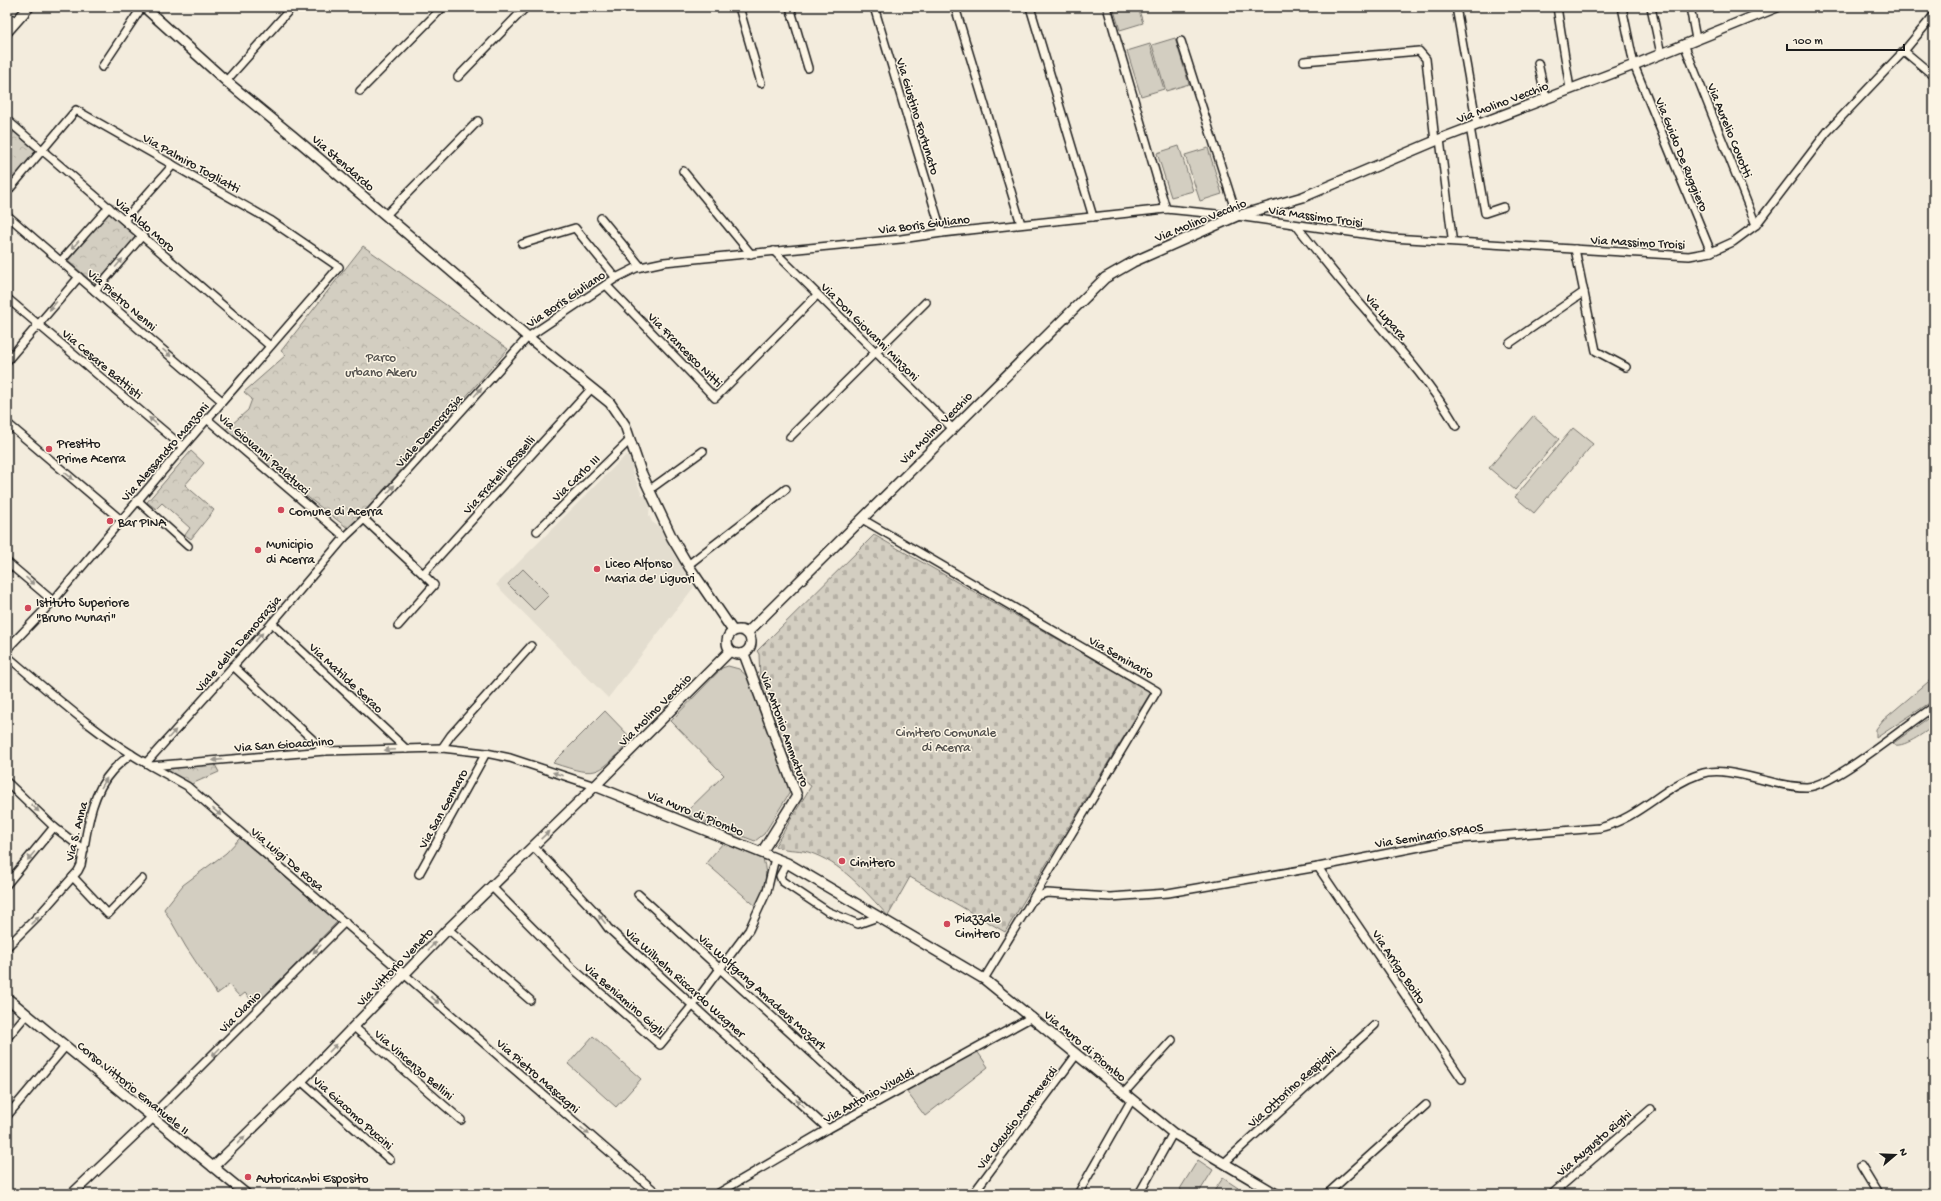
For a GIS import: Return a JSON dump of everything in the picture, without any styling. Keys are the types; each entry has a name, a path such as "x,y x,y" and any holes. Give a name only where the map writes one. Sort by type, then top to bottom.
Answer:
{"street":[{"path":"7,32 29,7"},
{"path":"102,66 143,7"},
{"name":"Via Stendardo","path":"143,7 226,81 294,137 528,337 610,403 621,416 649,490 672,538 732,632"},
{"path":"226,81 292,7"},
{"path":"360,91 443,7"},
{"path":"458,77 526,7"},
{"path":"739,7 761,83"},
{"path":"790,7 808,68"},
{"name":"Via Giustino Fortunato","path":"874,7 942,233"},
{"path":"956,7 1021,224"},
{"path":"1030,7 1093,217"},
{"path":"1107,7 1166,209"},
{"path":"1456,7 1485,213 1503,207"},
{"path":"1557,7 1570,89"},
{"name":"Via Guido De Ruggiero","path":"1622,7 1634,65 1711,252"},
{"path":"1651,7 1661,54"},
{"path":"1690,7 1696,39"},
{"name":"Via Molino Vecchio","path":"748,633 952,428 1105,278 1133,262 1237,216 1303,197 1438,140 1634,65 1773,8"},
{"name":"Via Massimo Troisi","path":"1237,216 1392,238 1689,256 1711,252 1733,242 1756,224 1827,132 1904,51 1934,15"},
{"path":"7,16 16,22"},
{"path":"1182,40 1237,216"},
{"name":"Via Aurelio Covotti","path":"1684,44 1756,224"},
{"path":"1904,51 1934,76"},
{"path":"1304,61 1419,52 1426,59 1452,237"},
{"path":"1538,63 1546,98"},
{"name":"Via Palmiro Togliatti","path":"42,151 76,110 270,220 339,267"},
{"name":"Via Aldo Moro","path":"7,120 270,346"},
{"path":"386,215 478,121"},
{"path":"7,192 42,151"},
{"path":"124,220 172,165"},
{"path":"683,171 751,254"},
{"path":"61,261 109,207"},
{"name":"Via Boris Giuliano","path":"528,337 616,278 641,267 664,262 901,239 1021,224 1166,209 1237,216"},
{"name":"Via Pietro Nenni","path":"7,215 222,401"},
{"path":"601,218 641,267"},
{"name":"Via Lupara","path":"1296,225 1363,307 1417,369 1456,426"},
{"name":"Via Boris Giuliano","path":"522,244 575,228 616,278"},
{"path":"96,291 142,236"},
{"path":"1575,249 1596,351 1626,367"},
{"name":"Via Don Giovanni Minzoni","path":"774,251 952,428"},
{"name":"Via Alessandro Manzoni","path":"7,649 53,601 183,446 339,267"},
{"path":"7,361 78,276"},
{"name":"Via Francesco Nitti","path":"606,285 715,398 817,295"},
{"path":"1510,343 1584,292"},
{"name":"Via Cesare Battisti","path":"7,298 183,446"},
{"path":"790,438 926,302"},
{"name":"Viale Democrazia","path":"345,537 364,519 528,337"},
{"name":"Via Fratelli Rosselli","path":"423,574 591,389"},
{"name":"Via Giovanni Palatucci","path":"207,419 345,537"},
{"path":"7,423 121,520"},
{"name":"Via Carlo III","path":"537,531 630,440"},
{"path":"649,490 703,451"},
{"path":"688,565 786,489"},
{"path":"137,500 188,546"},
{"path":"364,519 434,585 398,626"},
{"name":"Via Seminario","path":"862,520 1157,691 1031,902"},
{"name":"Viale della Democrazia","path":"149,765 345,537"},
{"path":"7,562 53,601"},
{"name":"Via Matilde Serao","path":"272,623 406,749"},
{"path":"740,630 748,633 752,644 748,651 744,654 736,654 730,651 727,642 729,634 740,630"},
{"path":"442,748 451,735 531,646"},
{"name":"Via Molino Vecchio","path":"595,786 730,651"},
{"name":"Via Antonio Ammaturo","path":"744,654 797,796 762,852"},
{"path":"7,656 77,715 131,754 149,765"},
{"path":"233,666 325,751"},
{"name":"Via Seminario SP405","path":"1031,902 1038,896 1047,893 1110,897 1168,893 1318,867 1460,839 1610,826 1637,813 1679,783 1701,774 1728,773 1797,787 1816,785 1833,778 1934,707"},
{"name":"Via San Gioacchino","path":"149,765 325,751 442,748 486,753 510,758 595,786"},
{"name":"Via San Gennaro","path":"419,874 486,753"},
{"name":"Via S. Anna","path":"7,947 42,913 73,877 81,865 91,813 97,795 111,771 131,754"},
{"name":"Via Luigi De Rosa","path":"149,765 187,786 405,974"},
{"path":"7,782 54,827 84,850"},
{"name":"Via Vittorio Veneto","path":"213,1167 301,1081 448,929 595,786"},
{"name":"Via Muro di Piombo","path":"595,786 787,863 984,979 1174,1133 1276,1194"},
{"path":"7,884 54,827"},
{"name":"Via Wilhelm Riccardo Wagner","path":"533,846 600,917 608,928 828,1129"},
{"name":"Via Beniamino Gigli","path":"492,886 570,966 660,1046 694,1005 749,930 767,891 775,858"},
{"path":"787,863 780,876 782,881 819,906 858,924 878,917"},
{"name":"Via Arrigo Boito","path":"1318,867 1462,1078"},
{"path":"73,877 108,914 142,880"},
{"name":"Via Wolfgang Amadeus Mozart","path":"638,894 721,968 870,1106"},
{"path":"984,979 1031,902"},
{"name":"Via Clanio","path":"152,1118 159,1108 345,922"},
{"path":"448,929 530,1000"},
{"name":"Via Pietro Mascagni","path":"405,974 658,1194"},
{"name":"Corso Vittorio Emanuele II","path":"7,998 246,1194"},
{"path":"7,1038 27,1014"},
{"name":"Via Antonio Vivaldi","path":"717,1194 828,1129 1032,1017"},
{"name":"Via Ottorino Respighi","path":"1224,1164 1375,1025"},
{"name":"Via Vincenzo Bellini","path":"354,1027 460,1120"},
{"path":"1124,1093 1172,1040"},
{"path":"7,1116 65,1047"},
{"name":"Via Claudio Monteverdi","path":"973,1194 1077,1054"},
{"name":"Via Giacomo Puccini","path":"301,1081 390,1160"},
{"path":"1078,1194 1132,1099"},
{"path":"1327,1194 1426,1105"},
{"name":"Via Augusto Righi","path":"1552,1194 1651,1109"},
{"path":"72,1194 152,1118"},
{"path":"1142,1193 1174,1133"},
{"path":"1861,1166 1878,1194"}],"shaded area":[{"name":"Liceo Alfonso Maria de' Liguori","path":"626,455 632,458 634,465 632,471 642,495 647,497 650,505 649,515 652,522 662,529 673,553 694,587 608,698 496,585"}],"green space":[{"path":"1113,7 1138,7 1143,23 1120,30"},
{"path":"1175,38 1189,84 1166,91 1152,45"},
{"path":"1150,44 1164,89 1141,96 1127,51"},
{"path":"14,132 37,152 7,185 7,141"},
{"path":"1179,146 1193,191 1171,197 1157,153"},
{"path":"1208,148 1222,194 1200,201 1185,155"},
{"path":"109,211 138,235 96,285 68,261"},
{"name":"Parco urbano Akeru","path":"363,246 508,349 349,529 223,432 248,410 252,399 244,392 286,355 281,351"},
{"path":"1533,416 1559,439 1515,490 1489,468"},
{"path":"1573,428 1593,444 1534,513 1515,497"},
{"path":"191,451 204,463 185,485 214,510 191,539 185,535 190,528 162,503 156,509 147,502"},
{"name":"Cimitero Comunale di Acerra","path":"874,535 1151,692 1005,932 910,877 888,916 852,878 831,863 808,852 783,849 775,846 811,786 799,778 784,748 760,679 759,654 757,651"},
{"path":"523,569 549,595 534,610 508,584"},
{"path":"728,666 739,669 748,677 790,792 764,834 755,841 684,814 724,775 671,721 722,668"},
{"path":"1934,677 1934,700 1876,738 1876,729 1883,720"},
{"path":"605,711 632,739 612,760 598,770 590,772 553,763"},
{"path":"1934,714 1934,726 1907,743 1902,745 1892,744"},
{"path":"213,761 219,772 187,786 151,766"},
{"path":"240,838 337,922 256,1005 245,993 240,997 229,985 217,994 186,947 164,909 183,885 226,853"},
{"path":"723,843 763,859 766,878 758,908 706,863"},
{"path":"593,1036 641,1079 616,1107 568,1064"},
{"path":"977,1051 988,1067 925,1116 906,1091"},
{"path":"1198,1160 1213,1170 1198,1194 1187,1194 1180,1189"},
{"path":"1223,1178 1238,1188 1234,1194 1212,1194"}],"place":[{"name":"Prestito Prime Acerra","path":"49,449"},
{"name":"Comune di Acerra","path":"281,510"},
{"name":"Bar PINA","path":"110,521"},
{"name":"Municipio di Acerra","path":"258,550"},
{"name":"Liceo Alfonso Maria de' Liguori","path":"597,569"},
{"name":"Istituto Superiore \"Bruno Munari\"","path":"28,608"},
{"name":"Cimitero","path":"842,861"},
{"name":"Piazzale Cimitero","path":"947,924"},
{"name":"Autoricambi Esposito","path":"248,1177"}]}
